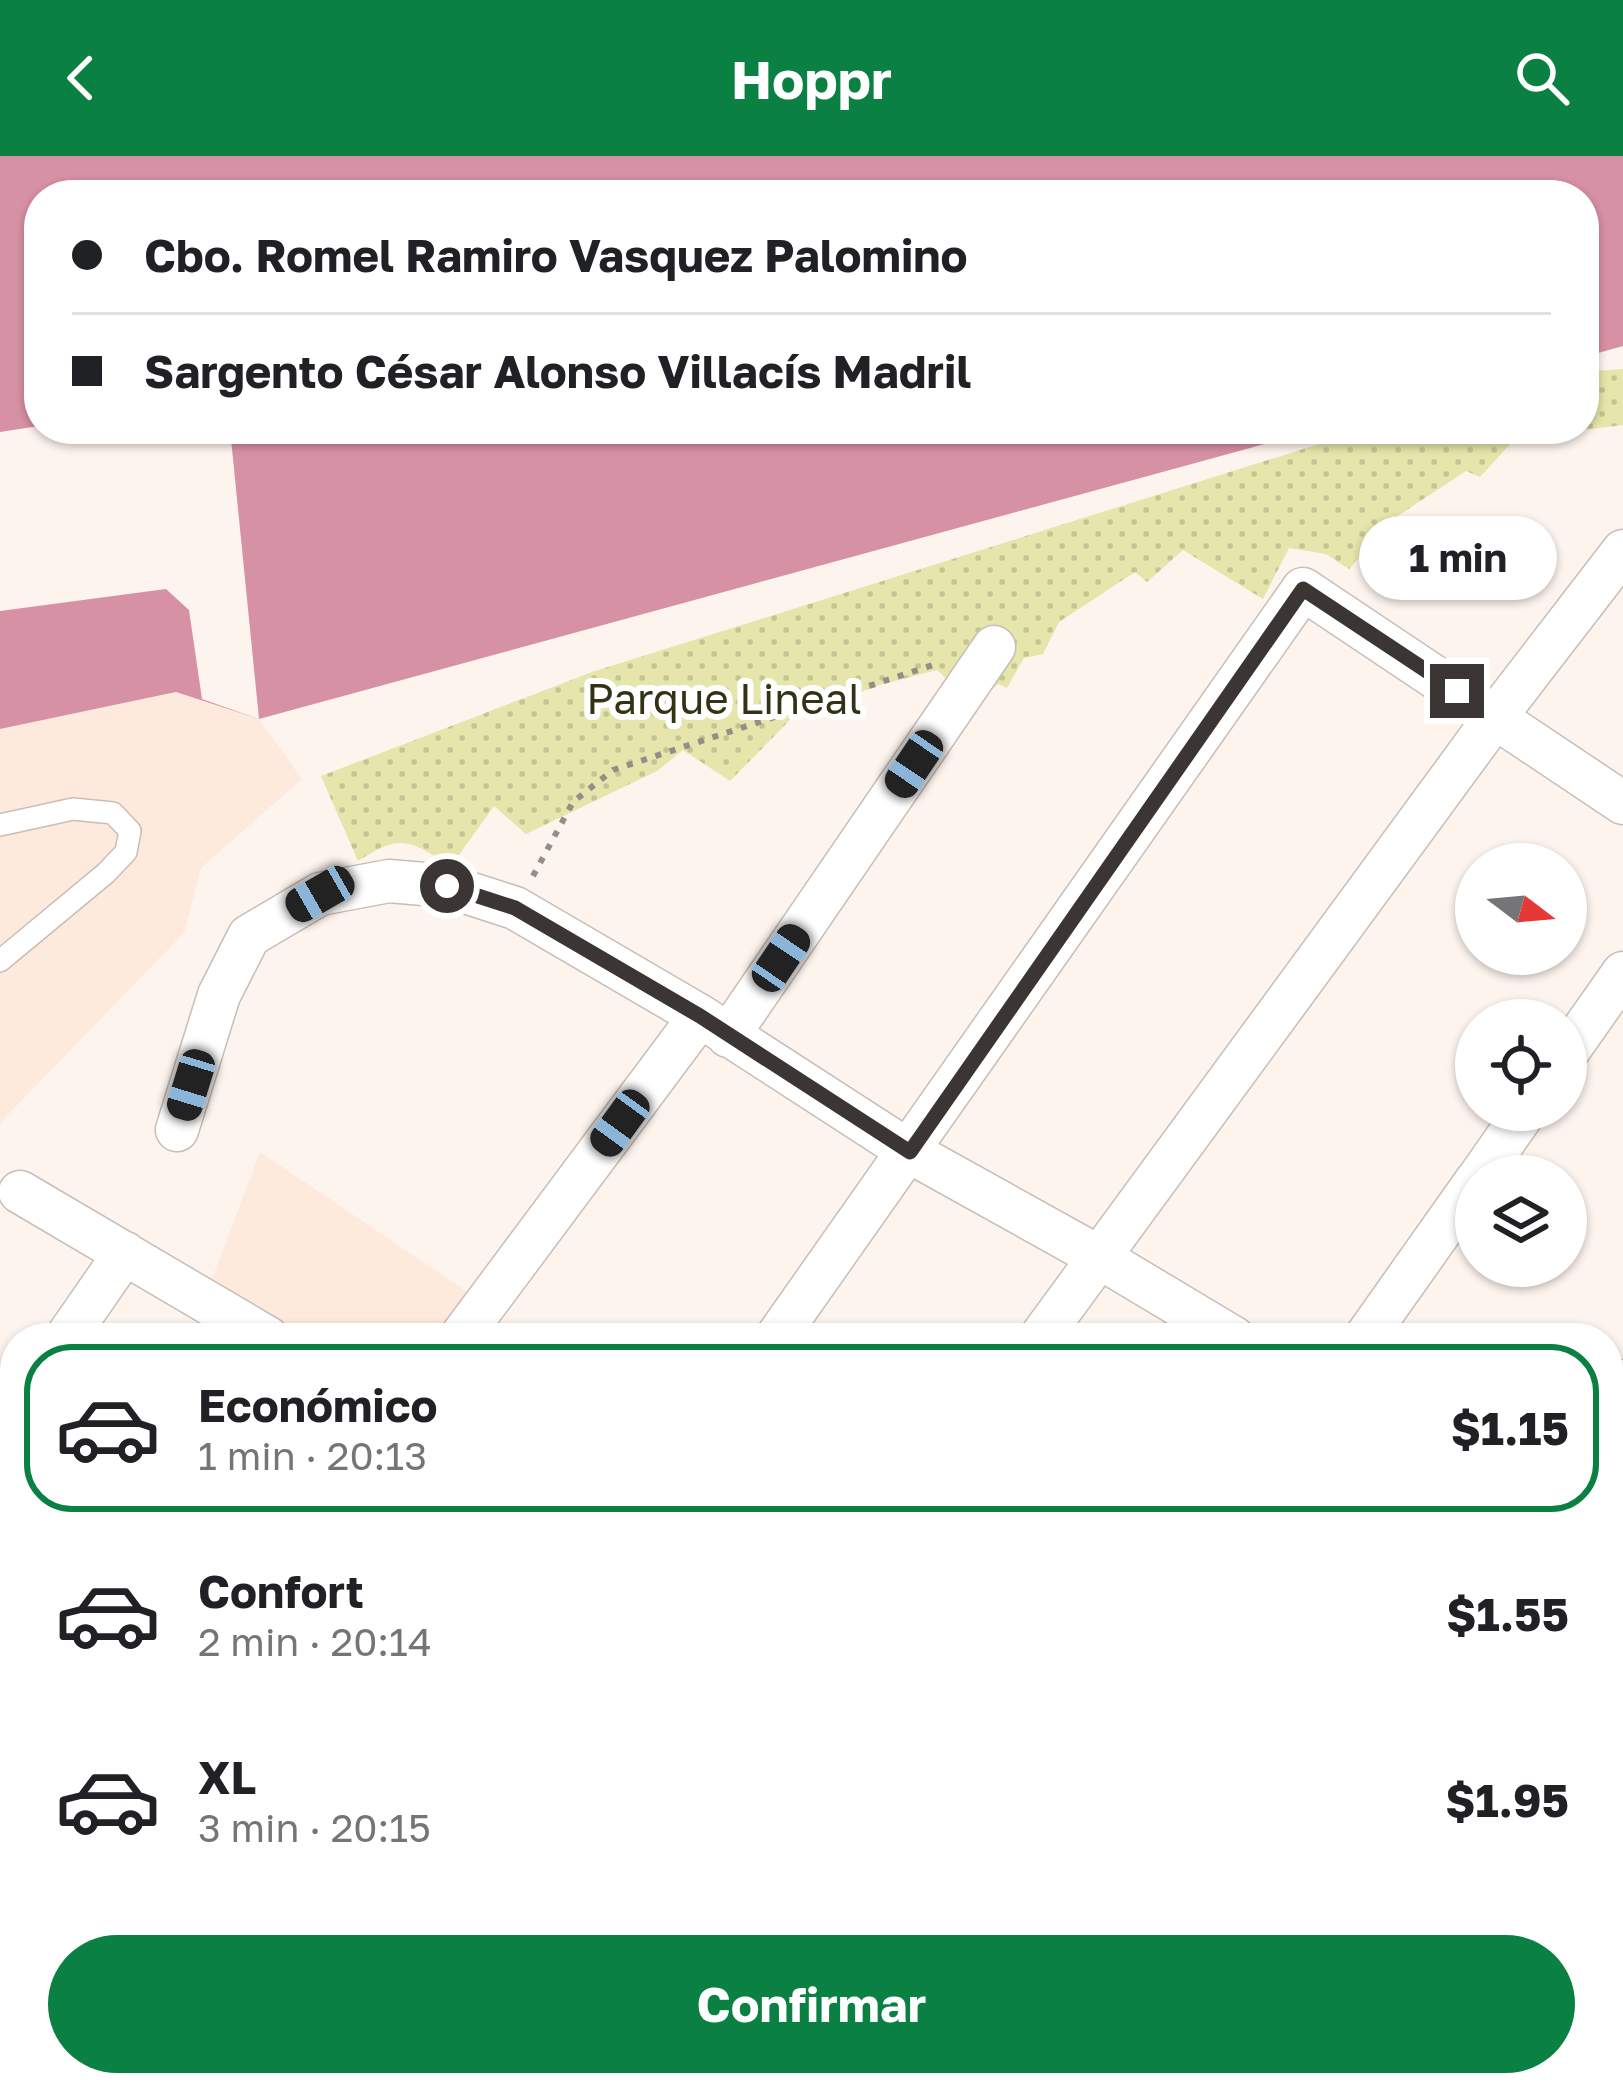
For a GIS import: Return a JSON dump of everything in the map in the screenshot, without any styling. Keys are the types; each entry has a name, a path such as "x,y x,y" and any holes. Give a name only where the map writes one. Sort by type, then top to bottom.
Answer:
{"street":[{"path":"1050,1323 1496,716 1623,551"},
{"path":"787,1323 1303,589 1623,803"},
{"path":"472,1323 714,1026 994,647"},
{"path":"177,1130 218,995 249,936 320,894 388,881 447,886 515,908 714,1026 910,1152 1209,1323"},
{"path":"1587,1024 1623,973"},
{"path":"20,1192 243,1323"},
{"path":"1376,1323 1455,1211"},
{"path":"76,1323 124,1253"}],"lane":[{"path":"0,825 73,809 113,813 130,831 126,852 106,873 0,962"}],"path":[{"path":"515,908 573,802 613,770 848,689 994,647"}],"shaded area":[{"path":"0,156 1623,156 1623,346 1599,353 1599,180 24,180 24,444 1265,444 259,719 176,692 0,729"},
{"path":"177,692 259,719 302,779 201,868 184,933 0,1123 0,729"},
{"path":"260,1152 478,1299 461,1323 262,1323 207,1292"}],"green space":[{"path":"1623,369 1623,425 1599,428 1599,371"},
{"name":"Parque Lineal","path":"1319,444 1510,444 1480,477 1466,471 1399,515 1349,569 1326,554 1289,548 1263,599 1183,550 1147,582 1135,572 1059,622 1043,654 1024,658 1007,688 998,684 987,693 954,686 937,670 876,686 791,719 730,781 683,750 657,771 526,834 494,806 451,866 405,843 385,846 358,861 321,776 592,672"}],"pier":[{"path":"24,428 24,444 232,444 259,719 202,699 189,610 166,589 0,611 0,432"}],"route":[{"path":"447,886 515,908 700,1016 910,1152 1303,589 1457,691"}]}
